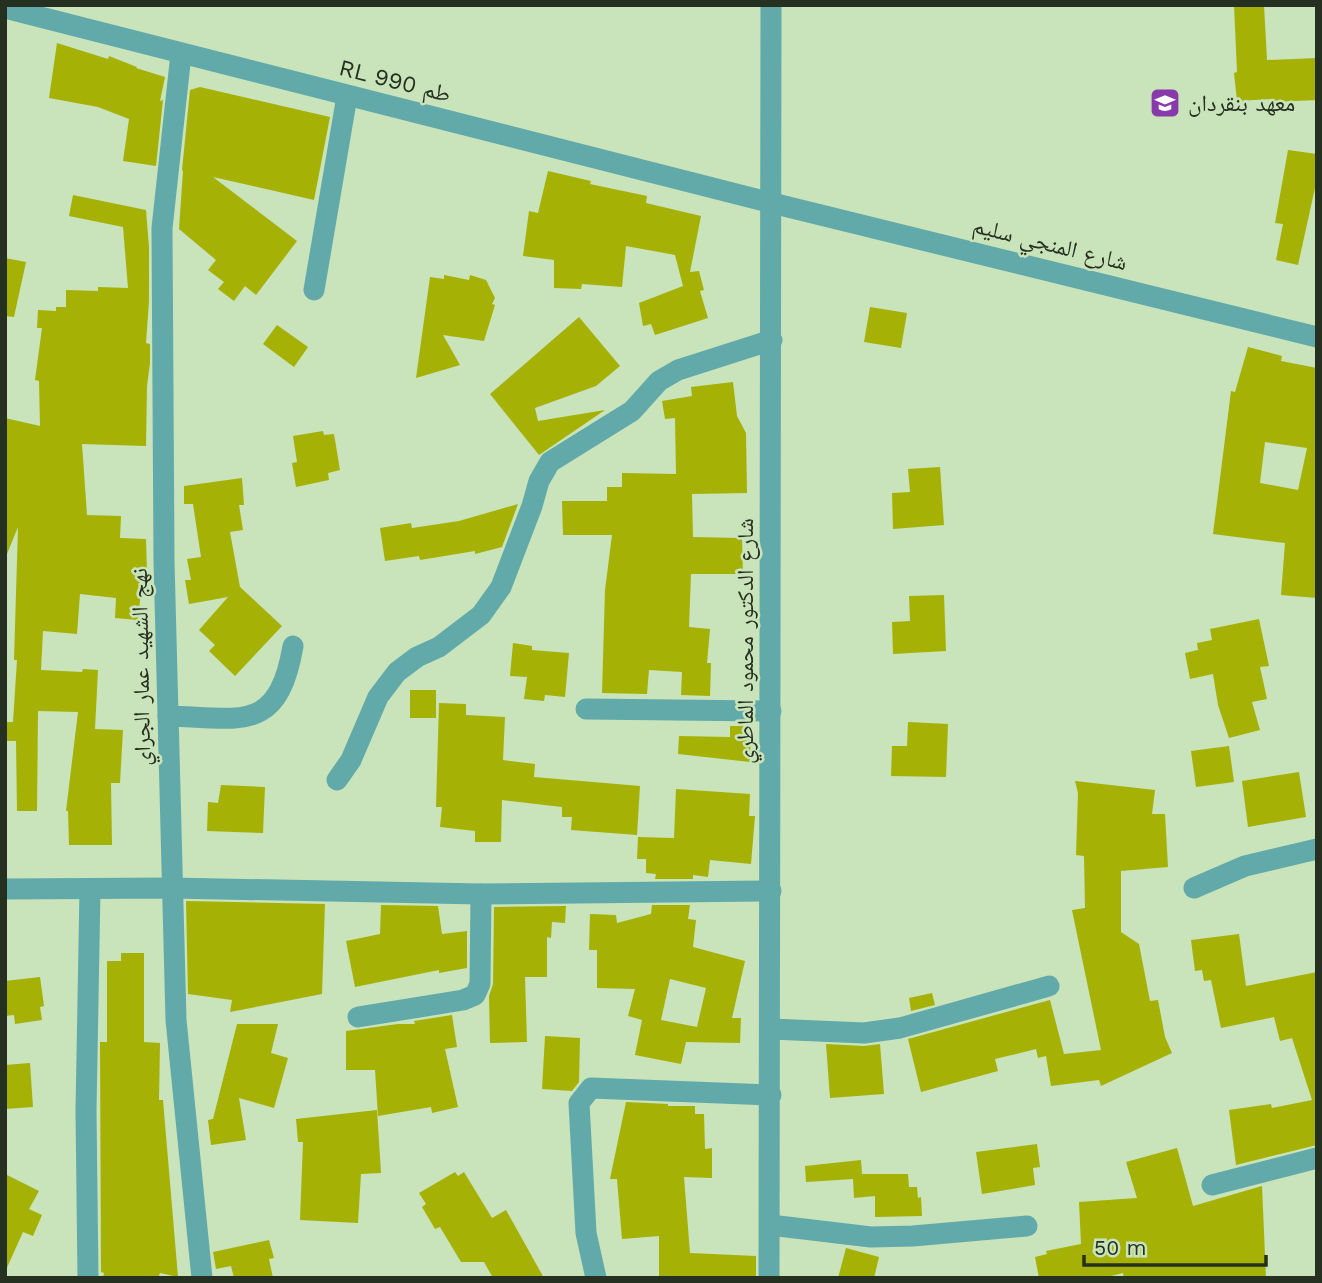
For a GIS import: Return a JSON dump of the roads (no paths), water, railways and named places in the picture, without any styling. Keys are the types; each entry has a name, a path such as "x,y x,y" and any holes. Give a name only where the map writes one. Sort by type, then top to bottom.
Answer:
{"street":[{"name":"شارع الدكتور محمود الماطري","path":"769,1278 771,5"},
{"name":"RL طم 990","path":"5,8 47,12 181,54 772,203"},
{"name":"نهج الشهيد عمار الجراي","path":"181,54 162,228 168,716 176,1020 202,1278"},
{"path":"314,290 347,96"},
{"name":"شارع المنجي سليم","path":"772,203 1317,337"},
{"path":"337,779 351,760 378,697 397,672 417,657 439,647 481,615 501,587 539,481 550,462 632,411 659,381 678,370 772,340"},
{"path":"168,716 236,718 260,713 277,698 289,672 293,646"},
{"path":"586,709 771,711"},
{"path":"1194,888 1245,866 1317,849"},
{"path":"5,889 172,888 481,894 771,891"},
{"path":"88,1278 86,1111 90,889"},
{"path":"358,1017 463,1000 475,995 481,984 481,894"},
{"path":"771,1029 864,1032 900,1028 1049,986"},
{"path":"596,1278 586,1233 579,1103 591,1088 771,1095"},
{"path":"1212,1185 1317,1158"},
{"path":"770,1225 871,1237 1027,1226"}],"place":[{"name":"معهد بنقردان","path":"1165,103"}]}
